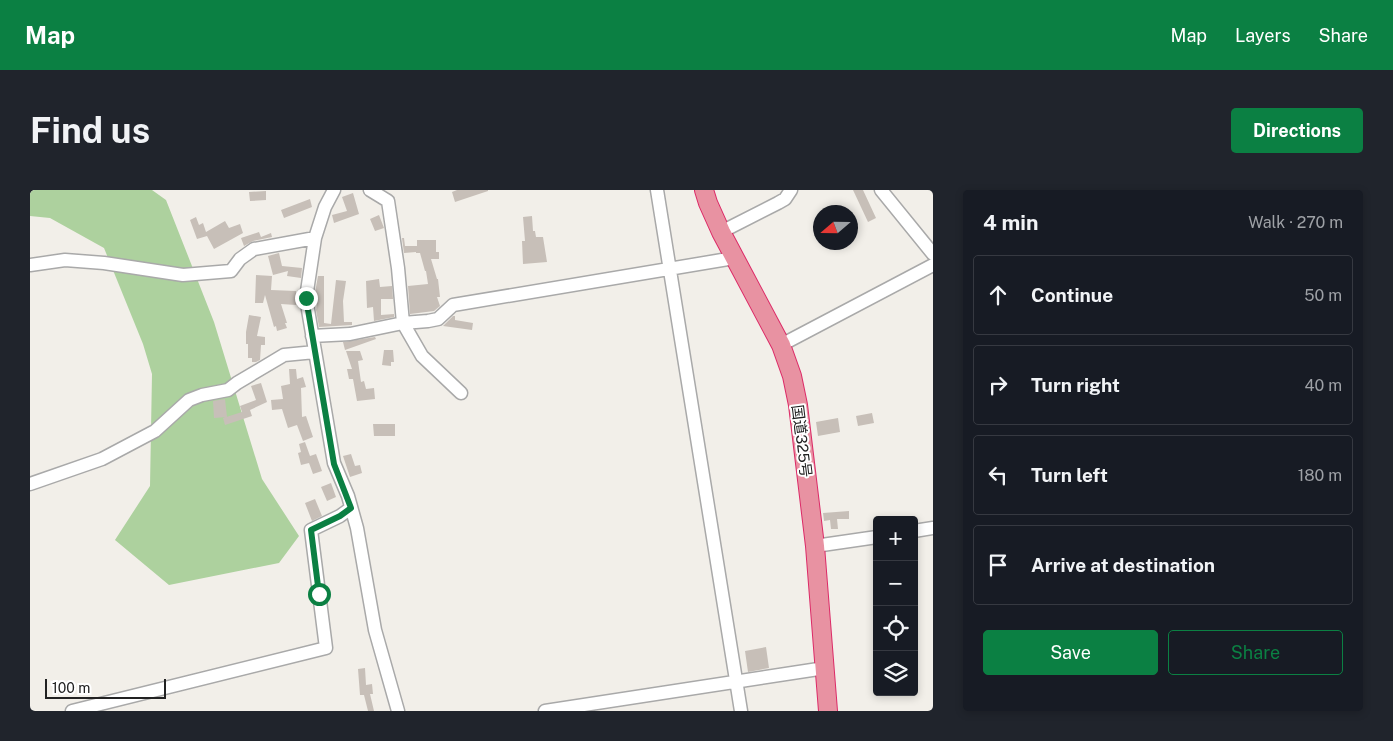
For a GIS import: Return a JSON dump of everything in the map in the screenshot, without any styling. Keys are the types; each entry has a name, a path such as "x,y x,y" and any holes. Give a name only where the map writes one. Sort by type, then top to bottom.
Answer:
{"highway":[{"name":"国道325号","path":"704,190 721,232 781,345 792,376 798,405 815,546 828,711"}],"street":[{"path":"334,190 325,207 315,238 306,298 334,464 357,528 375,630 398,711"},
{"path":"370,190 386,198 388,201 400,278 403,323 422,356 461,394"},
{"path":"658,190 740,711"},
{"path":"721,232 785,199 791,190"},
{"path":"880,190 933,254"},
{"path":"30,265 65,260 104,263 183,274 230,271 240,259 254,249 315,238"},
{"path":"312,336 350,334 403,323 428,321 438,319 453,305 734,258"},
{"path":"781,345 933,265"},
{"path":"30,484 102,460 155,431 189,400 202,395 228,390 284,355 315,352"},
{"path":"72,711 326,648 311,530 340,516 351,508"},
{"path":"918,530 933,528"},
{"path":"815,546 873,538"},
{"path":"545,711 825,668"}],"green space":[{"path":"30,190 152,190 166,200 214,322 262,479 299,536 279,563 169,585 115,540 150,486 152,374 143,344 104,248 50,218 30,216"}],"building":[{"path":"457,190 488,191 455,202 452,192"},
{"path":"853,190 863,190 876,218 868,222"},
{"path":"266,191 266,200 250,201 249,192"},
{"path":"353,193 359,214 334,223 332,215 347,211 342,197"},
{"path":"310,199 312,207 284,218 281,210"},
{"path":"379,215 384,228 375,231 370,219"},
{"path":"532,216 533,231 535,231 536,237 543,237 547,262 523,264 522,241 525,241 523,217"},
{"path":"196,217 199,225 203,223 206,232 225,221 229,228 240,224 243,233 214,249 207,236 197,239 190,220"},
{"path":"259,232 261,237 271,233 272,237 253,241 244,246 241,238"},
{"path":"402,238 404,238 405,246 417,246 417,240 436,240 436,252 439,252 439,259 431,259 438,279 440,297 437,297 440,306 434,311 410,314 408,286 428,284 420,253 404,253"},
{"path":"279,253 282,266 302,268 301,278 287,276 288,271 273,275 268,256"},
{"path":"256,275 272,276 271,290 296,291 296,305 281,304 287,328 277,331 276,326 274,327 265,295 263,303 255,303"},
{"path":"318,276 324,276 324,323 331,324 336,280 346,281 343,301 344,322 352,322 352,325 319,327 316,310 317,304 315,304 314,298"},
{"path":"379,279 380,287 392,286 393,299 381,299 381,315 394,314 394,317 374,321 373,307 367,308 366,281"},
{"path":"249,315 261,317 257,336 265,337 265,345 261,345 260,360 256,362 252,362 252,358 248,358 246,332"},
{"path":"455,316 455,320 473,323 472,330 443,326"},
{"path":"375,337 376,339 345,350 343,342"},
{"path":"384,350 393,350 394,362 391,362 391,366 382,365"},
{"path":"346,351 360,351 363,360 358,361 361,382 364,381 366,389 374,388 375,399 357,401 353,379 349,379 347,369 352,369"},
{"path":"289,369 296,369 297,379 303,377 306,387 301,388 302,417 306,416 313,437 303,441 297,425 288,428 282,409 272,410 271,400 283,399 281,386 290,384"},
{"path":"261,383 267,402 250,410 252,416 225,425 223,418 242,412 240,406 256,400 251,386"},
{"path":"225,399 227,417 214,418 213,401"},
{"path":"872,413 874,423 858,426 856,416"},
{"path":"838,418 840,432 818,436 816,422"},
{"path":"373,424 395,424 395,436 374,436"},
{"path":"305,442 310,456 316,454 322,471 313,474 309,463 301,465 298,453 301,452 299,444"},
{"path":"351,454 355,466 360,465 362,473 350,477 343,456"},
{"path":"331,483 336,497 327,501 321,487"},
{"path":"315,499 322,516 312,521 305,503"},
{"path":"849,511 849,519 837,519 838,529 831,529 830,520 824,521 823,513"},
{"path":"766,647 769,668 748,672 745,651"},
{"path":"365,668 366,685 372,684 373,694 370,694 374,711 368,711 364,695 360,695 358,669"}],"route":[{"path":"306,298 328,418 334,464 348,496 351,508 340,516 311,530 319,594"}]}
